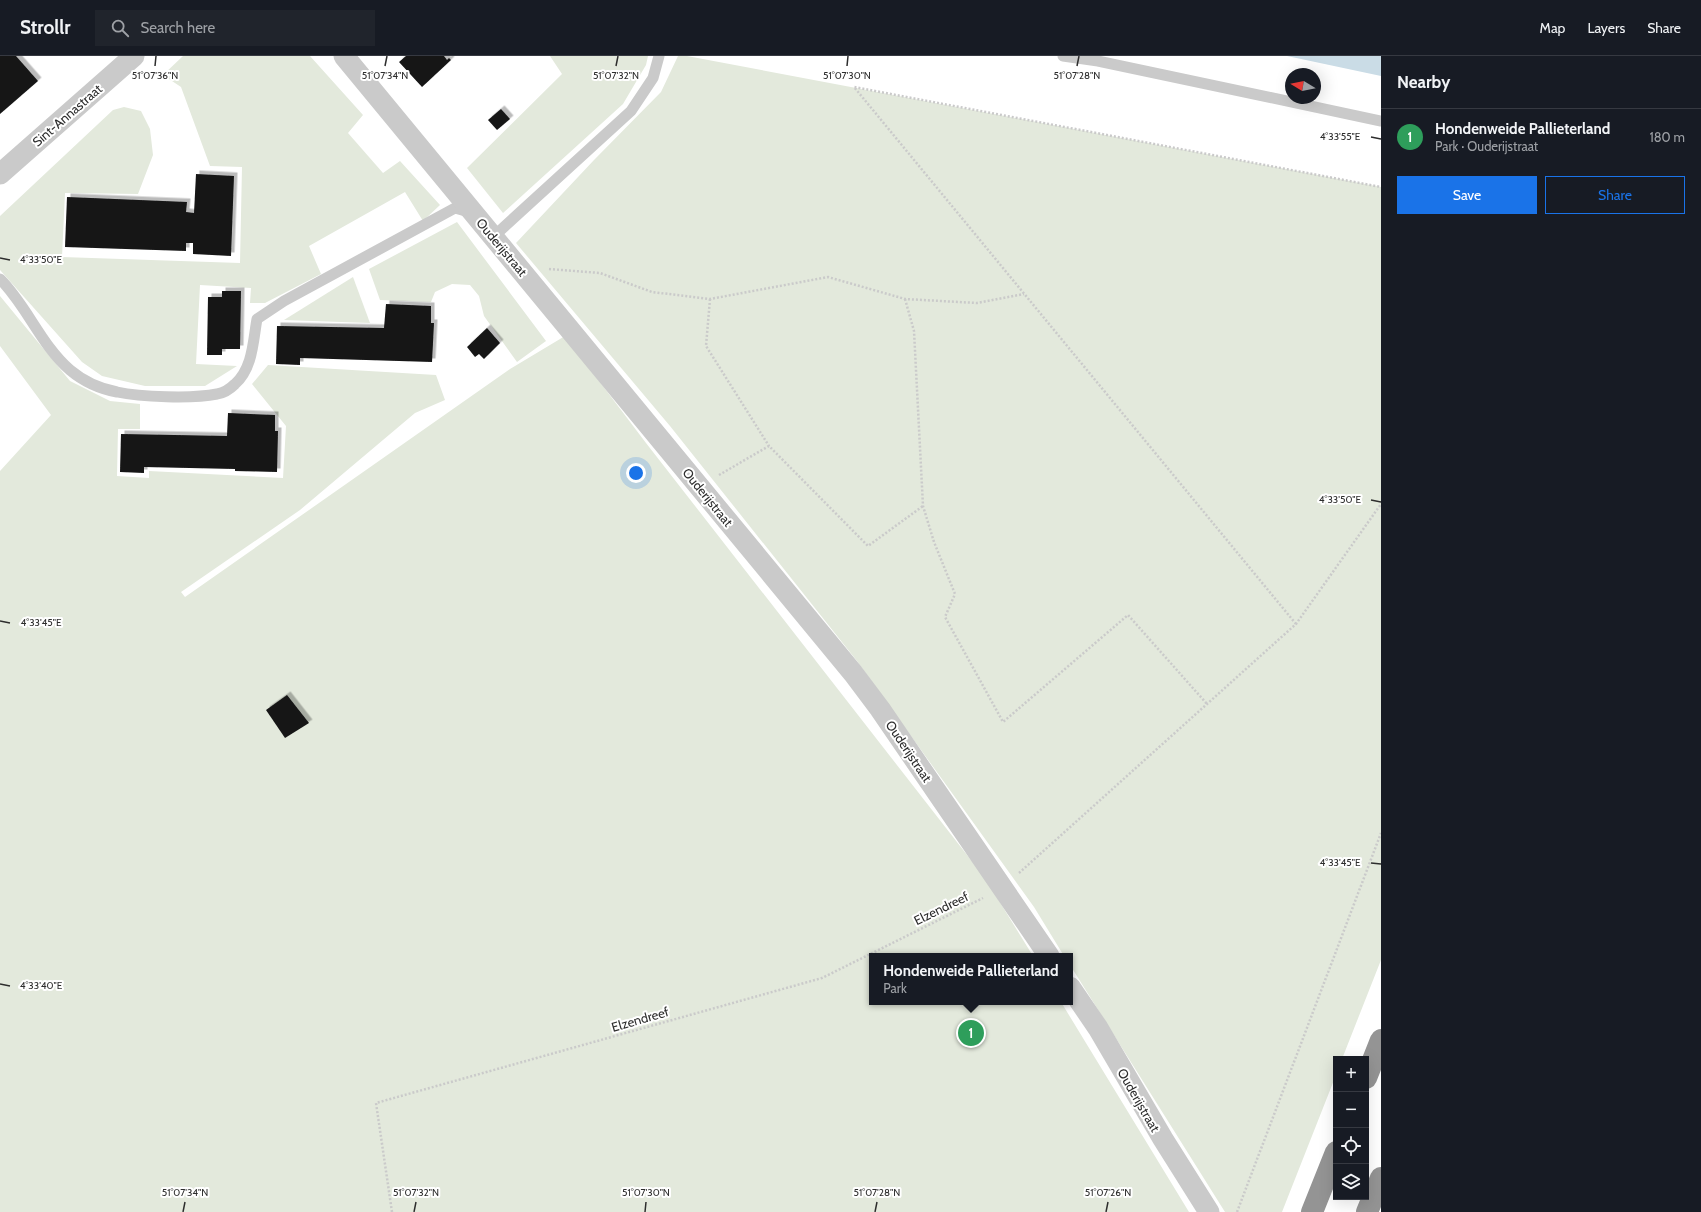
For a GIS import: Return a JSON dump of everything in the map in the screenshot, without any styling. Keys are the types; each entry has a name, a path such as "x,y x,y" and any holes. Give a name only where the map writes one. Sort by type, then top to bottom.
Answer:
{"highway":[{"path":"1369,1070 1381,1040"},
{"path":"1312,1212 1333,1160"},
{"path":"1367,1212 1381,1178"}],"street":[{"name":"Sint-Annastraat","path":"0,174 134,56"},
{"name":"Ouderijstraat","path":"344,56 867,691 1047,953"},
{"name":"Ouderijstraat","path":"1073,991 1098,1028 1163,1140 1209,1212"}],"lane":[{"path":"493,236 631,111 653,78 659,56"},
{"path":"1064,56 1098,61 1381,121"},
{"path":"0,279 57,357 82,378 104,389 117,392 179,396 217,394 226,391 235,385 246,370 251,357 257,319 284,300 455,208 473,214"}],"path":[{"path":"1296,624 854,87 1381,187"},
{"path":"524,274 540,268 600,273 652,292 710,299 828,277 905,299 977,303 1024,294"},
{"path":"710,299 706,346 769,446 868,546 923,506"},
{"path":"905,299 914,331 923,506 934,542 954,594 945,617 1003,722 1128,615 1207,704"},
{"path":"699,486 769,446"},
{"path":"1003,888 1296,624 1381,504"},
{"path":"1237,1212 1381,833"},
{"name":"Elzendreef","path":"872,953 1003,888"},
{"name":"Elzendreef","path":"392,1212 376,1103 822,978 869,955"}],"shaded area":[{"path":"183,56 310,56 363,115 348,133 383,173 400,161 440,205 423,221 405,192 309,246 321,274 265,303 250,303 251,288 200,285 196,364 237,366 205,386 145,386 102,376 82,362 0,270 0,216 113,110 124,107 141,111 150,129 153,155 138,194 65,193 62,257 240,263 242,167 210,166 181,87 163,75"},
{"path":"550,56 648,56 646,65 623,104 503,213 467,168 562,74"},
{"path":"678,56 687,56 1381,187 1381,960 1343,1056 1333,1056 1333,1083 1282,1212 1225,1212 1073,970 1073,953 1062,953 1034,907 857,661 670,426 516,243 594,160 661,92"},
{"path":"457,222 546,341 517,362 484,316 479,296 470,285 452,284 435,292 431,302 380,300 369,269"},
{"path":"353,277 370,323 284,320"},
{"path":"0,296 70,381 110,401 140,404 140,429 118,429 117,476 149,478 149,471 283,478 286,426 252,384 268,365 436,375 445,400 415,413 300,510 181,592 185,597 510,369 565,336 646,443 985,878 1031,953 869,953 869,1005 1063,1005 1189,1212 0,1212 0,471 51,415 0,346"}],"water":[{"path":"1287,56 1381,56 1381,76"}],"building":[{"path":"0,56 16,56 38,81 0,114"},
{"path":"406,56 444,56 447,60 449,58 451,60 422,87 399,62"},
{"path":"501,109 510,119 497,130 488,120"},
{"path":"196,174 234,176 231,256 193,254 193,243 186,243 186,251 65,247 67,197 187,202 186,212 194,213"},
{"path":"222,291 241,291 240,349 222,349 222,355 207,355 208,297 222,297"},
{"path":"386,304 431,306 431,323 434,323 432,362 300,358 300,365 276,364 277,326 384,328"},
{"path":"487,328 500,343 484,359 479,354 475,357 467,347"},
{"path":"228,413 275,415 275,431 278,431 277,472 235,471 235,469 144,467 144,473 120,472 121,434 227,436"},
{"path":"287,695 309,723 285,738 266,710"}],"place":[{"name":"Hondenweide Pallieterland","path":"971,1033"}]}
